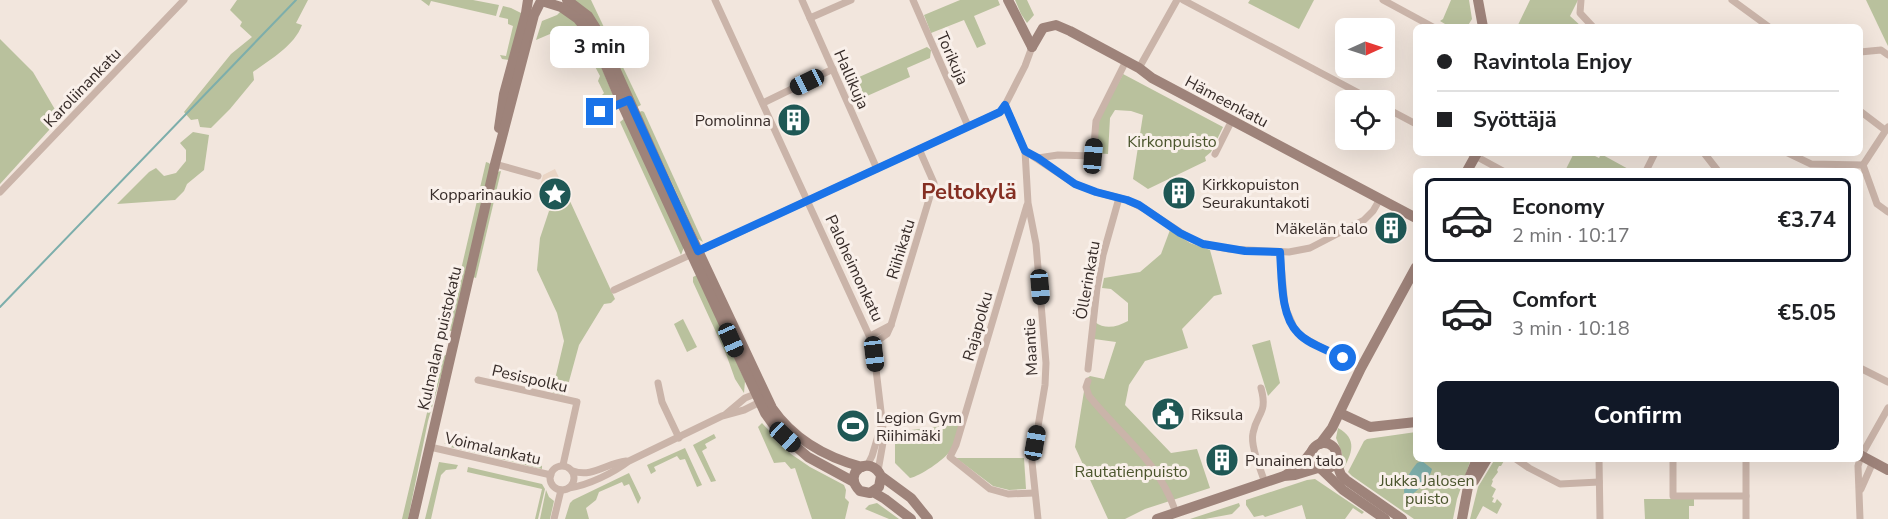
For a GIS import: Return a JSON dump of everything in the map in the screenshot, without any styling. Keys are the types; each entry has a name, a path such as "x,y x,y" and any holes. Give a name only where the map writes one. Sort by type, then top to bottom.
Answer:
{"street":[{"name":"Karoliinankatu","path":"0,192 184,0"},
{"path":"567,0 581,9 594,24 625,102"},
{"name":"Paloheimonkatu","path":"715,0 871,340 884,447 879,474"},
{"name":"Hallikuja","path":"802,0 877,169"},
{"path":"810,18 851,0"},
{"name":"Torikuja","path":"913,0 968,126"},
{"path":"614,290 1000,112 1025,66 1032,47 1008,0"},
{"path":"1139,68 1178,0"},
{"path":"1183,0 1352,90"},
{"path":"1383,0 1427,24"},
{"path":"1478,0 1482,24"},
{"path":"1581,0 1580,13 1590,24"},
{"path":"1732,0 1765,24"},
{"path":"538,1 561,7 578,19 590,32 625,102 771,422 808,457 854,482 862,492 873,492 885,499 911,519"},
{"name":"Kulmalan puistokatu","path":"413,519 495,164 538,1"},
{"name":"Hämeenkatu","path":"1032,47 1043,28 1056,25 1070,31 1139,68 1152,78 1413,216"},
{"path":"1863,52 1881,50 1888,55"},
{"path":"1038,158 1058,155 1093,156 1096,121 1126,61"},
{"path":"763,103 833,69"},
{"path":"600,112 625,102"},
{"name":"Maantie","path":"1005,105 1025,151 1028,203 1036,244 1046,363 1045,385 1032,462 1038,519"},
{"path":"1395,113 1413,122"},
{"path":"1863,113 1887,129 1863,165"},
{"path":"1215,154 1232,120"},
{"name":"Riihikatu","path":"871,340 887,334 891,325 934,183 919,149"},
{"path":"1025,151 1075,184 1139,205 1180,233 1203,244 1245,251 1305,250 1319,245 1364,220 1373,212 1380,199"},
{"path":"1477,156 1498,168"},
{"path":"1706,156 1716,168"},
{"path":"1793,156 1810,167 1863,165"},
{"path":"495,164 538,176"},
{"path":"1863,165 1877,204 1888,212"},
{"name":"Öllerinkatu","path":"1088,369 1097,288 1103,255 1119,198"},
{"name":"Rajapolku","path":"1028,203 956,445 950,457 990,489 1008,494 1034,494"},
{"path":"1280,252 1285,307 1295,330 1304,338 1361,368"},
{"path":"1157,519 1284,476 1301,465 1332,428 1361,368 1413,273"},
{"path":"1863,370 1888,382"},
{"name":"Pesispolku","path":"478,380 577,402 563,465"},
{"path":"1088,381 1086,387 1089,396 1143,454 1165,489 1176,513"},
{"path":"658,383 662,402 679,438"},
{"path":"1261,388 1263,411 1255,425 1252,441 1265,483"},
{"path":"629,461 615,462 586,474 573,471 563,465 556,467 550,475 552,484 565,489 578,487 619,469 629,461 722,416 745,398 760,398 807,444 832,458 872,467 903,491 928,519"},
{"path":"1863,452 1888,408"},
{"path":"1340,413 1370,427 1413,422"},
{"name":"Paloheimonkatu","path":"864,466 872,456 882,424"},
{"path":"1332,428 1337,455 1336,462 1346,480 1402,519"},
{"path":"1316,447 1328,444 1335,448"},
{"name":"Voimalankatu","path":"430,447 550,475"},
{"path":"1316,447 1312,462 1342,490 1385,519"},
{"path":"1863,456 1888,470"},
{"path":"1284,476 1329,468 1336,462"},
{"path":"1462,519 1470,476 1476,462"},
{"path":"1465,500 1485,462"},
{"path":"1520,462 1560,484 1599,482"},
{"path":"1599,462 1600,519"},
{"path":"1673,462 1673,496 1746,496"},
{"path":"1746,462 1746,519"},
{"path":"1859,462 1860,519"},
{"path":"1860,491 1873,462"},
{"path":"854,482 856,472 864,466"},
{"path":"554,519 565,489 574,480 573,471"},
{"path":"873,492 880,484 879,474"}],"green space":[{"path":"237,0 308,0 296,23 302,25 294,39 281,52 253,72 254,80 211,128 200,127 198,119 191,120 184,112 231,54 252,37 240,26 242,22 230,10"},
{"path":"421,0 473,0 499,5 496,16 431,1 429,6"},
{"path":"571,0 591,0 641,105 635,108"},
{"path":"960,0 998,0 1000,5 974,16 986,44 977,48 964,20 931,33 924,15"},
{"path":"1015,0 1027,0 1034,15 1027,23 1021,14"},
{"path":"1250,0 1314,0 1299,29 1248,3"},
{"path":"1451,0 1469,0 1472,19 1469,24 1445,24 1440,21"},
{"path":"1530,0 1578,0 1570,16 1579,24 1518,24"},
{"path":"1866,0 1888,0 1888,46 1886,42"},
{"path":"503,6 523,14 509,60 502,59 500,55 506,56 513,26 508,24 508,19 499,17"},
{"path":"562,10 586,30 613,95 610,100 603,100 604,93 598,81 600,76 582,42 550,34 536,40 542,21 557,15"},
{"path":"0,39 33,72 60,118 0,184"},
{"path":"927,47 931,50 930,58 907,68 910,77 858,100 850,81"},
{"name":"Kirkonpuisto","path":"1123,74 1223,127 1211,152 1205,157 1206,161 1148,189 1133,179 1143,115 1131,111 1115,110 1110,118 1108,154 1095,153 1098,122"},
{"path":"642,111 703,242 698,239 639,112"},
{"path":"625,118 684,247 681,255 620,122"},
{"path":"193,132 209,135 204,170 187,184 175,200 117,204 149,172 156,168 164,176 176,173 186,161 186,150 180,143"},
{"path":"1572,156 1599,158 1605,156 1627,168 1566,168"},
{"path":"486,162 491,166 452,331 441,330 439,328 444,328 447,317 450,317"},
{"path":"501,171 476,278 473,277 497,172"},
{"path":"569,199 615,299 611,303 604,304 579,345 565,396 552,392 564,341 557,313 537,270 540,238 549,211"},
{"name":"Rautatienpuisto","path":"1170,230 1190,243 1210,250 1222,294 1214,296 1182,329 1188,348 1145,361 1129,385 1125,405 1171,453 1197,449 1210,488 1145,509 1125,519 1108,519 1075,447 1086,379 1090,376 1104,379 1116,342 1094,339 1095,322 1111,327 1128,321 1128,303 1111,289 1102,288 1104,278 1140,272 1161,254"},
{"path":"697,275 745,381 744,393 735,379 693,282 693,277"},
{"path":"683,319 697,347 687,352 674,324"},
{"path":"1270,340 1280,383 1268,396 1252,345"},
{"path":"447,355 428,421 408,519 402,519 438,366"},
{"path":"762,423 791,454 844,485 845,498 849,502 845,519 812,519 795,468 791,469 785,462 774,463 758,427"},
{"path":"960,424 950,451 943,459 925,471 910,478 895,463 895,432"},
{"path":"1338,428 1351,442 1351,452 1343,470 1342,453 1336,438"},
{"name":"Jukka Jalosen puisto","path":"1413,432 1413,462 1470,462 1457,499 1453,519 1414,519 1352,476 1348,472 1367,439"},
{"path":"714,434 716,438 705,444 707,448 702,451 716,481 711,482 693,445"},
{"path":"444,443 539,465 542,469 450,447"},
{"path":"685,448 702,485 697,487 685,459 680,460 677,456 654,467 656,471 651,474 647,465"},
{"path":"956,458 1024,458 1026,489 1009,490 993,486"},
{"path":"439,462 458,465 456,469 446,470 441,475 431,519 425,519"},
{"path":"1493,462 1503,462 1499,466 1491,486 1496,489 1492,502 1495,503 1497,499 1502,504 1497,514 1483,506 1476,519 1470,519 1478,487"},
{"path":"468,467 542,484 545,489 538,519 535,519 542,489 467,472"},
{"path":"629,473 641,498 638,504 629,484 624,486 622,482 599,492 596,500 586,508 589,519 565,519 573,500"},
{"path":"1315,479 1364,512 1362,514 1353,508 1345,519 1306,519 1302,505 1265,517 1263,515 1254,517 1246,505 1246,500"},
{"path":"546,490 554,501 550,519 540,519"},
{"path":"1644,499 1694,499 1694,506 1689,506 1689,519 1645,519"},
{"path":"877,503 899,519 889,519 865,509"},
{"path":"1239,503 1240,506 1232,514 1190,519"}],"shaded area":[{"name":"Kopparinaukio","path":"555,169 569,199 549,211 540,186 543,175"}],"water":[{"path":"1423,462 1432,469 1431,473 1417,491 1410,496 1405,496 1404,487 1407,478 1417,463"}],"waterway":[{"path":"0,307 296,0"}],"place":[{"name":"Pomolinna","path":"794,120"},
{"name":"Kirkkopuiston Seurakuntakoti","path":"1179,193"},
{"name":"Kopparinaukio","path":"555,194"},
{"name":"Mäkelän talo","path":"1391,228"},
{"name":"Riksula","path":"1168,414"},
{"name":"Legion Gym Riihimäki","path":"853,426"},
{"name":"Punainen talo","path":"1222,460"}],"district":[{"name":"Peltokylä","path":"969,191"}],"route":[{"path":"600,112 629,100 698,251 1000,112 1005,105 1025,151 1084,189 1139,205 1180,233 1203,244 1245,251 1280,252 1285,307 1295,330 1304,338 1343,358"}]}
